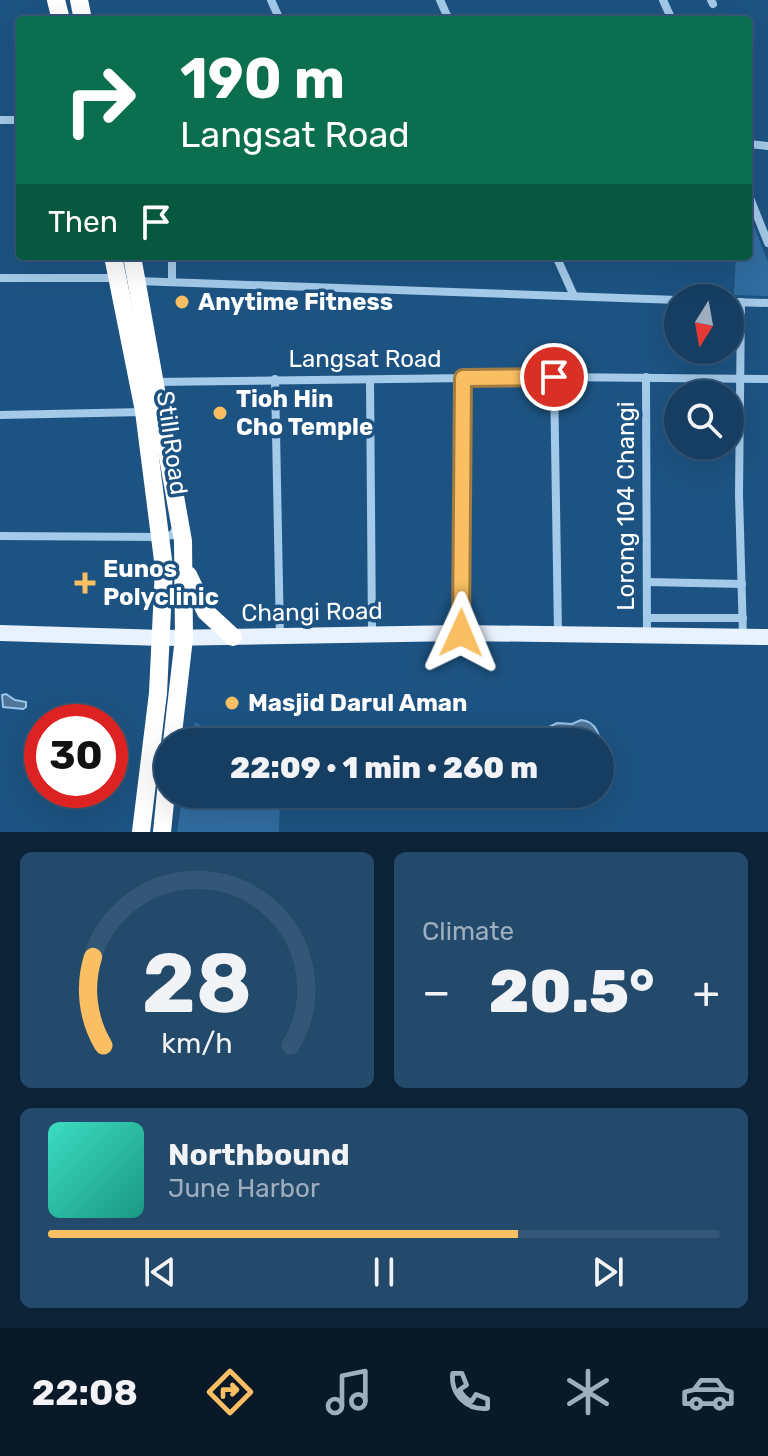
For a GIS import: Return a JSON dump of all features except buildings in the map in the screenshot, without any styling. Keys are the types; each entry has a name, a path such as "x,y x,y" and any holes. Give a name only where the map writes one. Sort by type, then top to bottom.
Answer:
{"highway":[{"name":"Still Road","path":"115,260 127,280 155,382 185,569 184,638 174,728"},
{"name":"Still Road","path":"131,260 127,280 164,568 163,638 141,832"},
{"path":"157,512 178,514"},
{"path":"185,569 206,612 233,637"},
{"path":"162,832 164,808"}],"main road":[{"name":"Changi Road","path":"0,633 163,638 461,633 768,637"}],"street":[{"path":"752,203 768,243"},
{"path":"172,260 172,282"},
{"path":"558,260 574,296"},
{"path":"0,278 664,299"},
{"path":"744,302 768,303"},
{"path":"740,364 743,636"},
{"path":"554,377 558,633"},
{"name":"Langsat Road","path":"155,382 554,377 768,379"},
{"name":"Lorong 104 Changi","path":"646,377 647,635"},
{"path":"461,633 463,378"},
{"path":"275,379 280,637"},
{"path":"370,380 372,635"},
{"path":"0,415 144,411"},
{"path":"0,536 161,537 172,535 178,514"},
{"path":"647,582 742,584"},
{"path":"647,618 743,618"}],"shaded area":[{"path":"752,224 768,262 768,296 744,295 744,284 735,284 736,260 752,260"},
{"path":"2,695 26,702 24,708 3,707"},
{"path":"581,720 591,723 595,728 547,728 557,723 572,724"},
{"path":"181,808 280,808 279,832 177,832"}],"place":[{"name":"Anytime Fitness","path":"182,302"},
{"name":"Tioh Hin Cho Temple","path":"220,413"},
{"name":"Eunos Polyclinic","path":"85,583"},
{"name":"Masjid Darul Aman","path":"232,703"}],"route":[{"path":"461,633 463,378 554,377"}]}
